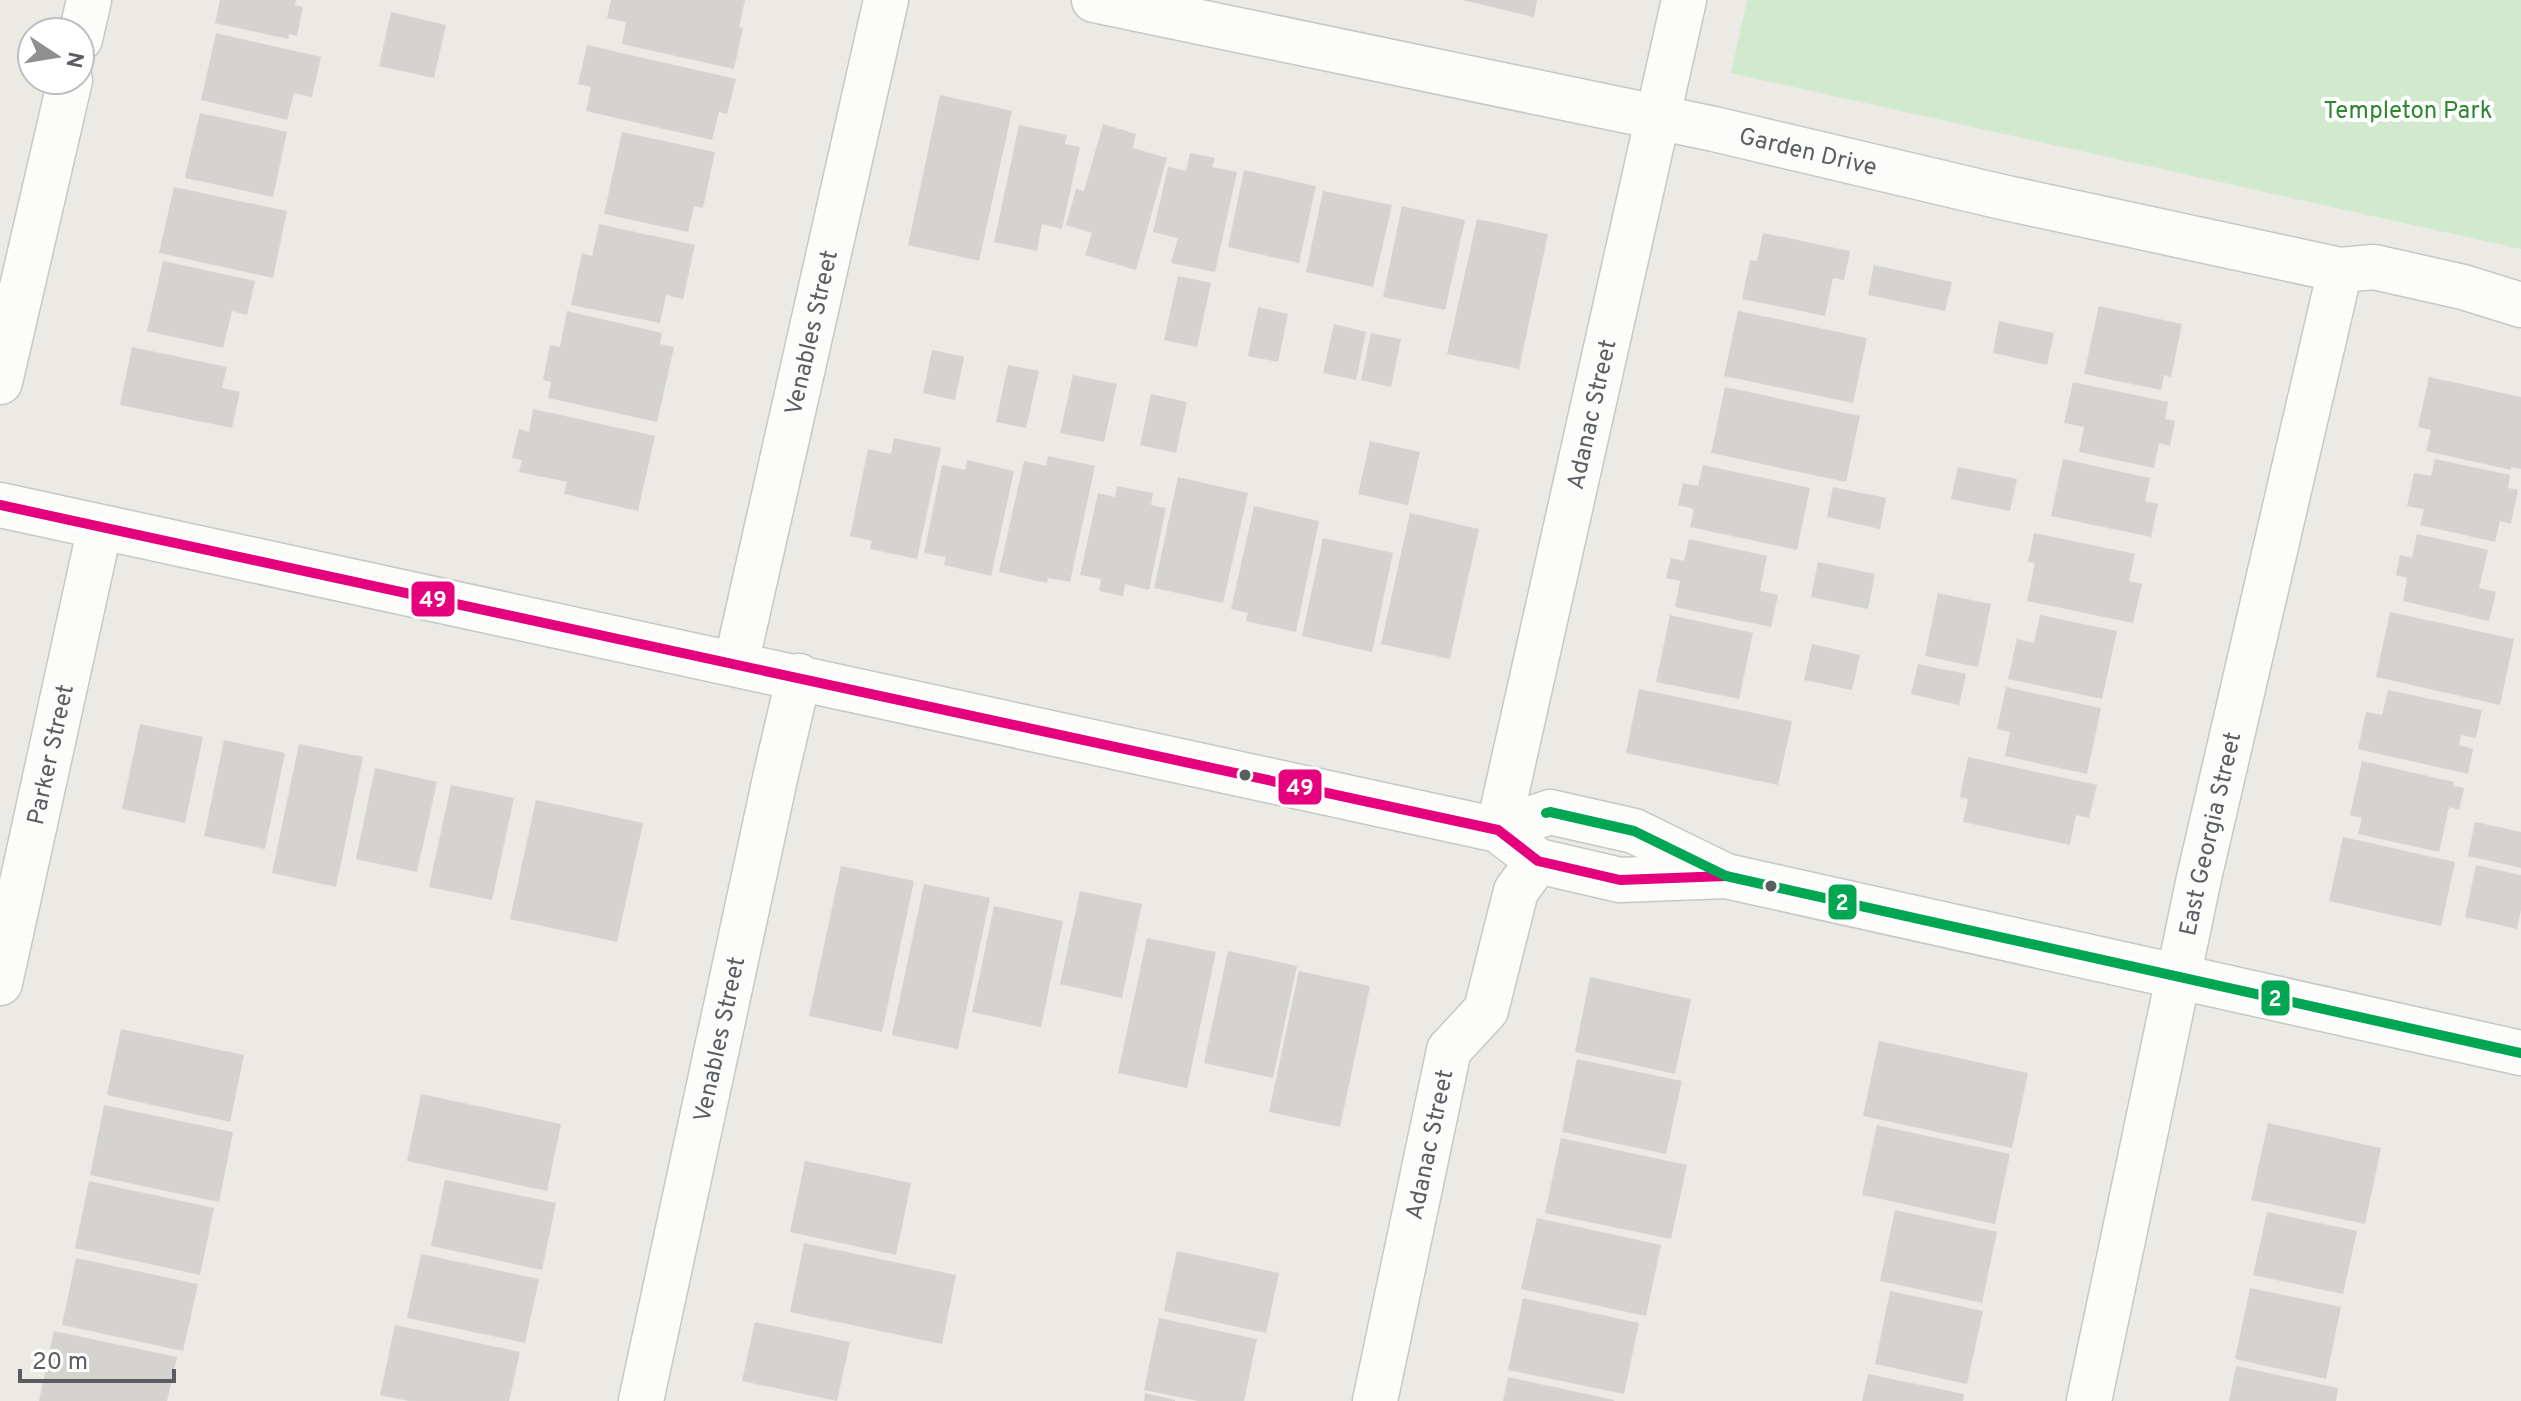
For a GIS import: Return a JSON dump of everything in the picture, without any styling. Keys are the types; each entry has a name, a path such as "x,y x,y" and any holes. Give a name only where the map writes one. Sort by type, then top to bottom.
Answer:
{"street":[{"name":"Venables Street","path":"736,664 886,0"},
{"name":"Garden Drive","path":"1094,0 1658,117 2017,200 2340,270 2374,267 2463,287 2521,305"},
{"name":"Adanac Street","path":"1498,830 1684,0"},
{"path":"0,382 66,96"},
{"name":"East Georgia Street","path":"2089,1401 2178,978 2340,270"},
{"path":"0,505 1498,830 1538,861 1620,880 1726,876"},
{"name":"Parker Street","path":"0,983 100,527"},
{"name":"Venables Street","path":"641,1401 799,676"},
{"path":"1498,830 1550,812 1634,831 1726,876 2521,1053"},
{"name":"Adanac Street","path":"1375,1401 1449,1050 1486,1010 1516,891 1538,861"}],"green space":[{"name":"Templeton Park","path":"1747,0 2521,0 2521,249 1731,73"}],"building":[{"path":"220,0 296,0 295,5 303,7 297,36 289,34 288,39 215,23"},
{"path":"611,0 745,0 739,27 743,28 734,69 622,44 626,22 607,18"},
{"path":"1462,0 1537,0 1534,17"},
{"path":"391,12 446,25 434,78 379,66"},
{"path":"216,33 321,57 312,97 294,93 287,120 201,100"},
{"path":"587,45 736,79 727,114 719,112 712,140 586,111 591,87 578,84"},
{"path":"940,95 1012,111 979,261 908,245"},
{"path":"200,113 287,132 273,197 185,178"},
{"path":"1103,124 1136,134 1133,148 1167,158 1136,270 1085,255 1092,233 1066,225 1076,189 1084,191"},
{"path":"1019,125 1067,135 1065,144 1080,147 1062,229 1042,224 1037,251 994,242"},
{"path":"622,132 715,152 703,208 694,206 688,232 604,214"},
{"path":"1190,153 1215,158 1212,167 1237,172 1215,272 1171,263 1178,238 1153,232 1168,167 1186,171"},
{"path":"1244,170 1316,186 1299,263 1228,247"},
{"path":"174,187 287,211 273,278 159,253"},
{"path":"1323,191 1392,205 1373,287 1306,272"},
{"path":"1402,206 1465,220 1445,310 1383,297"},
{"path":"1477,219 1548,234 1519,369 1447,354"},
{"path":"599,224 695,245 683,299 666,295 660,323 571,305 582,253 592,256"},
{"path":"1763,233 1850,251 1844,280 1833,278 1825,316 1742,299 1750,260 1757,261"},
{"path":"163,261 255,281 247,315 232,311 223,348 147,331"},
{"path":"1874,265 1952,282 1945,311 1868,295"},
{"path":"1178,276 1211,283 1197,347 1164,340"},
{"path":"2099,306 2182,324 2171,377 2164,375 2161,390 2084,374"},
{"path":"1258,307 1288,314 1278,362 1248,356"},
{"path":"567,311 662,333 660,344 674,347 657,422 548,398 551,382 543,380 550,345 560,347"},
{"path":"1738,311 1867,338 1853,403 1724,376"},
{"path":"1999,321 2054,333 2047,365 1993,353"},
{"path":"1334,324 1366,332 1356,380 1323,373"},
{"path":"1371,333 1401,339 1391,387 1361,380"},
{"path":"132,347 227,367 222,388 240,392 232,428 120,405"},
{"path":"932,350 964,357 955,400 923,393"},
{"path":"1008,365 1039,371 1026,428 996,422"},
{"path":"1073,375 1117,384 1104,442 1060,433"},
{"path":"2429,377 2521,397 2521,469 2511,467 2511,470 2426,451 2431,430 2418,427"},
{"path":"2073,382 2168,402 2165,419 2175,421 2170,446 2159,443 2154,468 2079,452 2084,427 2064,423"},
{"path":"1725,387 1860,416 1846,482 1711,453"},
{"path":"1151,394 1187,402 1176,453 1140,445"},
{"path":"533,409 655,436 638,511 564,494 567,482 519,472 522,460 512,458 519,429 529,432"},
{"path":"894,438 941,448 917,559 870,549 872,541 850,536 868,449 891,454"},
{"path":"1370,441 1420,452 1408,505 1358,494"},
{"path":"1048,456 1095,466 1070,582 1048,578 1047,583 999,572 1024,461 1046,466"},
{"path":"2063,459 2150,478 2145,501 2158,504 2151,537 2051,516"},
{"path":"2435,459 2510,475 2508,488 2518,490 2511,524 2500,521 2495,542 2420,525 2424,509 2407,506 2414,473 2431,476"},
{"path":"967,460 1014,471 991,576 944,565 946,557 924,553 942,465 965,470"},
{"path":"1703,465 1810,488 1797,550 1690,527 1694,509 1678,505 1683,483 1698,486"},
{"path":"1958,467 2017,479 2010,511 1951,499"},
{"path":"1178,477 1248,493 1223,603 1154,588"},
{"path":"1117,486 1153,493 1151,505 1166,508 1149,590 1125,584 1123,596 1099,591 1101,579 1080,575 1098,493 1115,497"},
{"path":"1833,487 1886,498 1880,529 1827,517"},
{"path":"1254,506 1319,521 1296,632 1246,621 1248,613 1231,609"},
{"path":"1410,513 1479,529 1450,659 1381,644"},
{"path":"2034,533 2135,554 2129,581 2142,584 2133,623 2027,601 2035,563 2028,562"},
{"path":"2417,534 2488,550 2479,588 2496,592 2489,621 2403,601 2407,578 2396,575 2400,555 2412,558"},
{"path":"1323,538 1393,553 1372,652 1302,636"},
{"path":"1689,539 1767,556 1760,591 1778,595 1771,627 1675,607 1680,581 1666,578 1671,558 1684,561"},
{"path":"1818,562 1875,574 1868,609 1811,597"},
{"path":"1938,593 1991,604 1978,667 1925,656"},
{"path":"2390,612 2514,639 2500,705 2376,677"},
{"path":"1670,615 1753,633 1739,699 1656,682"},
{"path":"2040,615 2117,631 2102,699 2008,679 2017,639 2034,643"},
{"path":"1812,644 1860,655 1852,690 1804,680"},
{"path":"1918,664 1966,674 1959,705 1911,694"},
{"path":"2006,687 2101,708 2087,774 2005,756 2010,732 1997,729"},
{"path":"1639,689 1792,721 1778,785 1626,753"},
{"path":"2388,690 2482,710 2476,738 2461,735 2459,745 2473,749 2468,774 2358,749 2366,712 2382,715"},
{"path":"140,724 203,737 185,823 122,809"},
{"path":"224,740 285,753 265,849 204,836"},
{"path":"299,744 363,757 336,887 272,873"},
{"path":"1968,757 2097,785 2089,818 2076,815 2070,845 1963,822 1968,799 1960,797"},
{"path":"2362,761 2454,782 2453,786 2464,788 2459,810 2449,807 2439,852 2358,834 2362,818 2350,815"},
{"path":"375,768 437,782 417,872 356,859"},
{"path":"451,785 514,798 492,900 429,887"},
{"path":"536,800 643,823 617,942 510,919"},
{"path":"2475,822 2521,832 2521,868 2468,856"},
{"path":"2343,837 2455,862 2441,926 2329,901"},
{"path":"2476,865 2521,875 2521,910 2517,929 2465,917"},
{"path":"841,866 914,881 882,1032 809,1016"},
{"path":"924,884 990,898 958,1049 892,1035"},
{"path":"1080,891 1142,904 1122,998 1060,984"},
{"path":"994,906 1063,921 1041,1027 972,1012"},
{"path":"1147,938 1216,952 1187,1088 1118,1073"},
{"path":"1228,951 1297,966 1273,1078 1204,1063"},
{"path":"1299,971 1370,986 1340,1127 1269,1112"},
{"path":"1590,977 1691,999 1675,1074 1575,1052"},
{"path":"121,1029 244,1055 230,1122 107,1095"},
{"path":"1879,1041 2028,1073 2012,1148 1863,1116"},
{"path":"1577,1059 1682,1081 1666,1154 1562,1132"},
{"path":"421,1094 561,1124 547,1191 407,1161"},
{"path":"104,1105 233,1132 219,1202 90,1175"},
{"path":"2268,1123 2381,1148 2365,1224 2251,1200"},
{"path":"1877,1125 2010,1154 1995,1224 1862,1195"},
{"path":"1561,1138 1687,1165 1671,1239 1545,1213"},
{"path":"805,1161 911,1183 896,1255 790,1232"},
{"path":"445,1180 556,1203 542,1270 431,1246"},
{"path":"89,1181 214,1208 200,1275 75,1248"},
{"path":"1895,1210 1997,1232 1982,1303 1880,1281"},
{"path":"2267,1212 2357,1231 2343,1294 2253,1275"},
{"path":"1537,1218 1661,1245 1646,1316 1521,1289"},
{"path":"804,1243 956,1275 942,1344 790,1312"},
{"path":"1177,1251 1279,1273 1266,1333 1164,1311"},
{"path":"421,1254 539,1279 525,1343 407,1318"},
{"path":"76,1258 198,1284 183,1351 62,1325"},
{"path":"2250,1288 2341,1307 2326,1379 2235,1359"},
{"path":"1890,1291 1983,1311 1967,1384 1875,1364"},
{"path":"1523,1298 1639,1323 1624,1394 1508,1370"},
{"path":"1159,1318 1257,1339 1244,1401 1198,1401 1144,1390"},
{"path":"755,1322 850,1342 837,1401 742,1381"},
{"path":"395,1325 520,1352 509,1401 409,1401 380,1395"},
{"path":"54,1331 177,1357 167,1401 39,1401"},
{"path":"2236,1366 2338,1388 2336,1401 2229,1401"},
{"path":"1868,1374 1964,1394 1963,1401 1862,1401"},
{"path":"1508,1377 1614,1400 1614,1401 1503,1401"},
{"path":"1145,1393 1175,1400 1175,1401 1144,1401"}],"transit line":[{"name":"49","path":"0,505 1498,830 1538,861 1620,880 1726,876"},
{"name":"2","path":"1546,813 1634,831 1726,876 2521,1053"}]}
